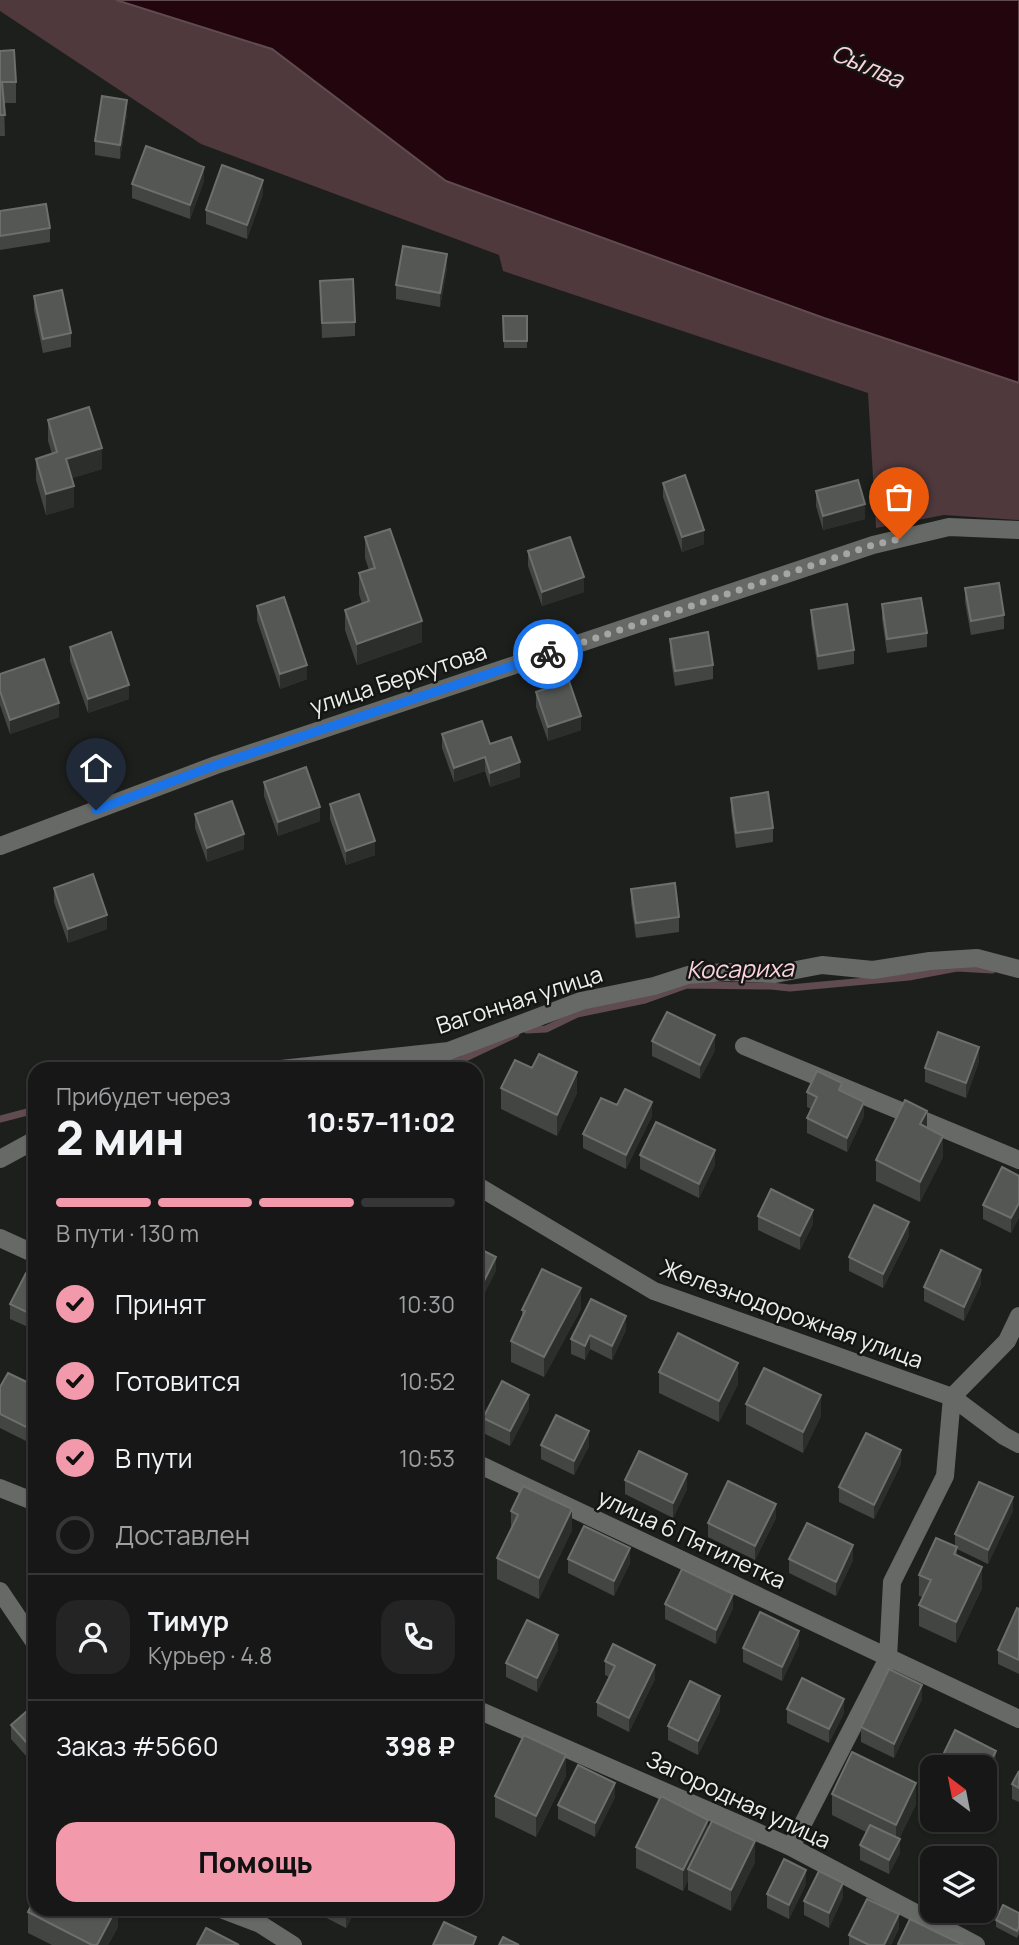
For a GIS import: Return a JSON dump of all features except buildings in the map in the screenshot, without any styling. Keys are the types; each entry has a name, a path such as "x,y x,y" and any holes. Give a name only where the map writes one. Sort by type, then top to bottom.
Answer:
{"street":[{"name":"улица Беркутова","path":"0,846 216,765 873,545 949,527 1019,530"},
{"name":"Вагонная улица","path":"346,1062 449,1051 581,1001 654,986 688,975 749,972 775,974 822,965 873,970 930,961 977,958 1019,969"},
{"path":"744,1046 1019,1160"},
{"path":"0,1159 28,1144"},
{"name":"Железнодорожная улица","path":"483,1189 654,1291 952,1397 1019,1444"},
{"path":"0,1238 28,1251"},
{"path":"791,1847 888,1658 892,1582 945,1476 952,1397 1007,1341 1019,1316"},
{"name":"улица 6 Пятилетка","path":"483,1466 1019,1719"},
{"path":"0,1488 28,1499"},
{"path":"0,1591 28,1633"},
{"name":"Загородная улица","path":"483,1712 791,1847 976,1945"},
{"path":"264,1917 293,1945"}],"shaded area":[{"path":"0,0 116,0 272,49 446,181 824,318 1019,383 1019,520 944,515 876,528 868,393 503,271 499,255 201,144 0,11"}],"water":[{"name":"Сы́лва","path":"116,0 1019,0 1019,383 824,318 446,181 272,49"}],"waterway":[{"name":"Косариха","path":"527,1030 546,1029 577,1014 645,1000 687,985 790,988 909,977 957,968 992,970"},
{"name":"Косариха","path":"455,1062 516,1034"},
{"name":"Косариха","path":"0,1119 28,1112"}],"way so far":[{"path":"548,654 873,545 899,539"}],"route":[{"path":"96,810 216,765 548,654"}]}
